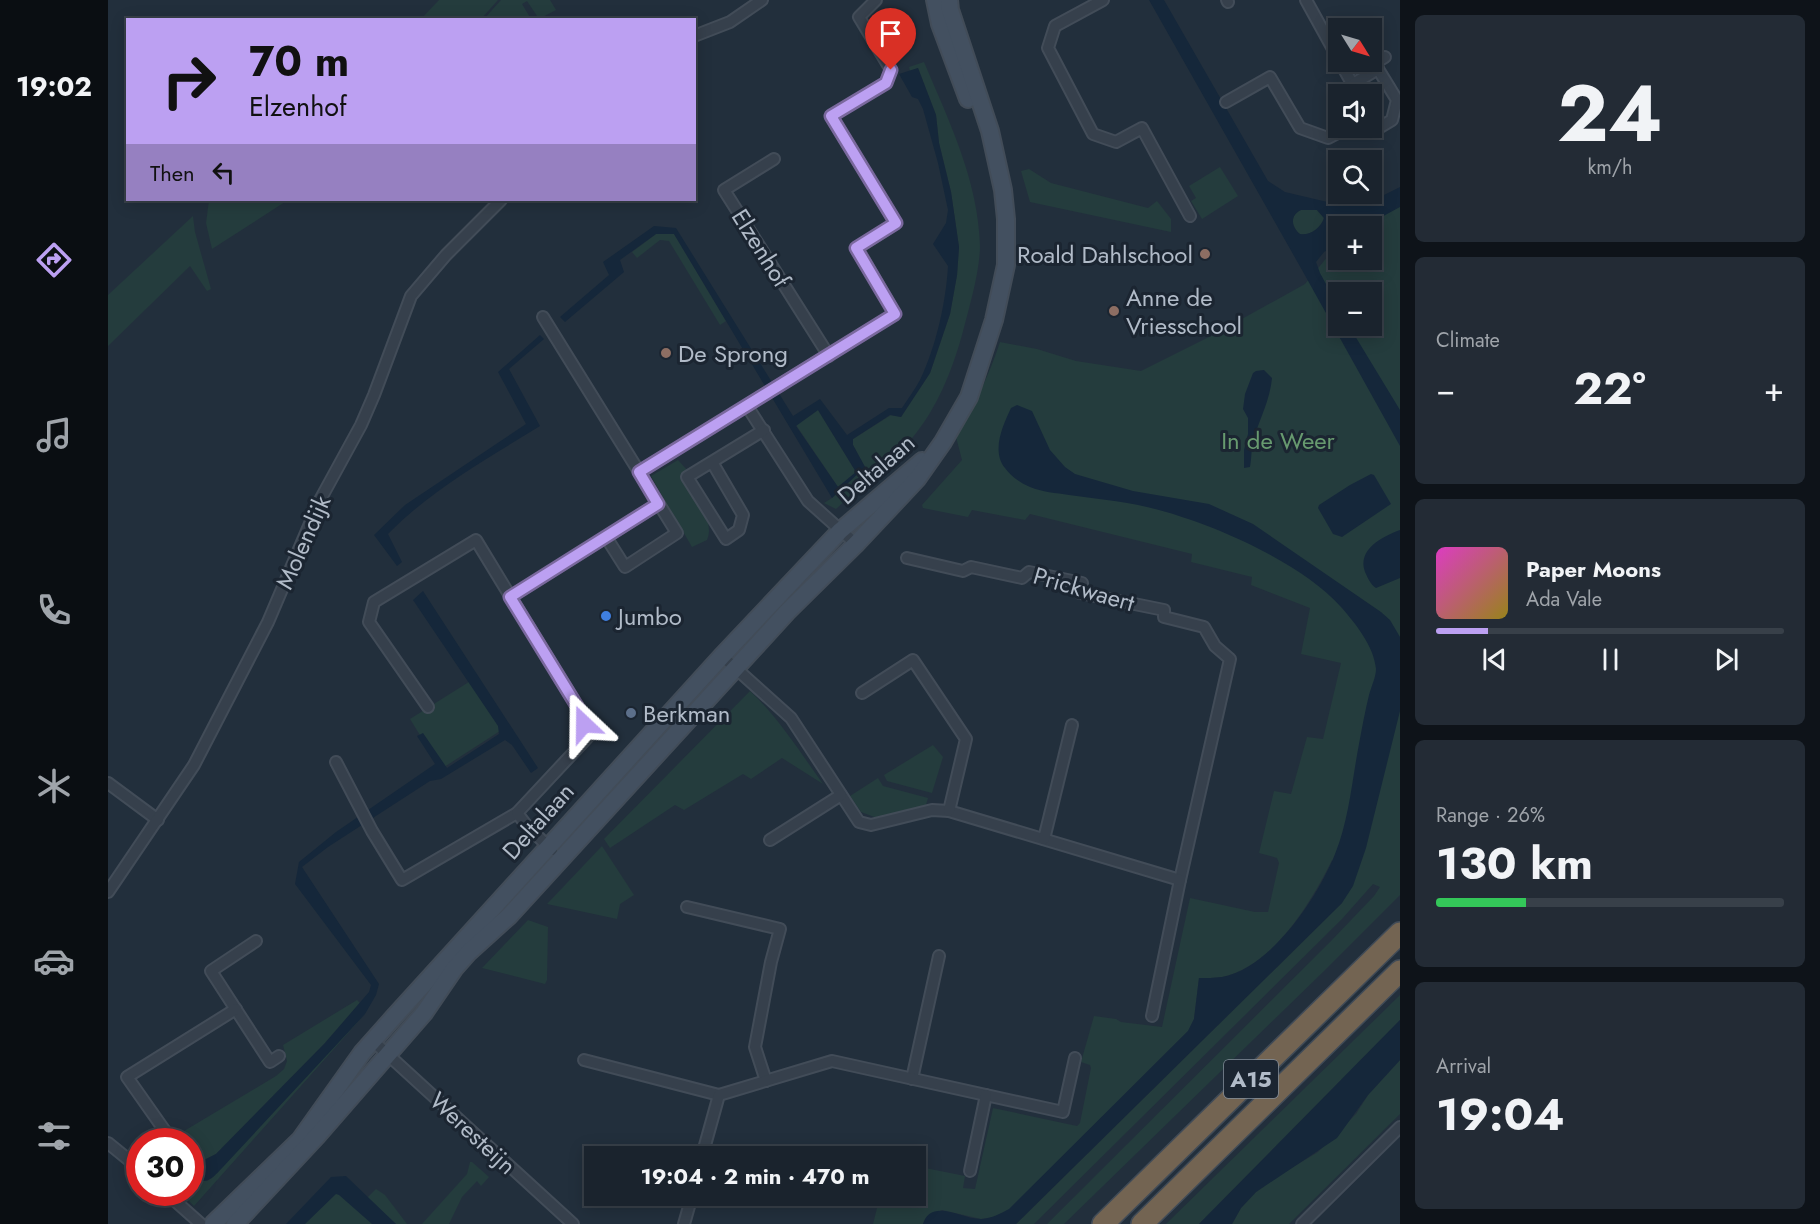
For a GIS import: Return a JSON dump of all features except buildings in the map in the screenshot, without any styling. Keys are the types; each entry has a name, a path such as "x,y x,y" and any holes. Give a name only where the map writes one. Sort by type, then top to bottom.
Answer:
{"highway":[{"name":"A15","path":"1103,1224 1400,933"},
{"name":"A15","path":"1142,1224 1400,971"}],"street":[{"path":"696,35 729,22 762,0"},
{"path":"639,472 895,314 856,248 896,223 831,116 886,83 891,70 859,17 876,0"},
{"name":"Deltalaan","path":"935,0 940,24 965,91 982,134 992,147"},
{"name":"Deltalaan","path":"235,1224 388,1055 424,1013 454,969 469,952 508,916 562,860 787,612 856,544 917,479 943,442 969,397 976,378 994,320 1006,265 1006,219 1003,190 990,131 950,10 949,0"},
{"path":"1103,0 1055,26 1048,48 1093,134 1116,142 1142,128 1190,216"},
{"path":"1306,0 1328,40"},
{"path":"1361,84 1375,72"},
{"path":"1380,72 1397,100 1392,120 1382,126"},
{"path":"1226,102 1270,77 1300,128 1328,138"},
{"name":"Elzenhof","path":"774,159 724,190 829,356"},
{"name":"Molendijk","path":"108,892 194,765 268,622 320,500 369,405 411,296 446,255 500,201"},
{"path":"543,317 677,533 625,567 606,537"},
{"path":"747,405 808,501 856,544"},
{"path":"712,462 743,514 739,530 726,539 687,477 764,430"},
{"name":"Deltalaan","path":"213,1224 300,1140 373,1041 547,846 722,656 840,531 943,442"},
{"path":"510,597 658,504"},
{"path":"336,762 372,827 372,831 402,879 517,813 587,738 580,711 476,540 374,602 369,622 428,707"},
{"name":"Prickwaert","path":"908,558 963,571 971,567 1022,578 1029,572 1082,583 1080,593 1164,610 1164,617 1204,627 1215,646 1230,659 1152,1016"},
{"path":"722,656 791,718 859,822 871,825 932,810 949,811 1180,880"},
{"path":"862,693 914,660 966,739 949,811"},
{"path":"1044,839 1072,725"},
{"path":"108,783 158,820"},
{"path":"770,840 841,795"},
{"path":"517,813 562,860"},
{"path":"687,907 780,930 771,962 755,1047 766,1081"},
{"path":"256,941 211,971 270,1062 279,1056"},
{"path":"912,1079 939,956"},
{"path":"163,1128 127,1077 236,1009"},
{"name":"Weresteijn","path":"373,1041 573,1224"},
{"path":"584,1060 719,1095 832,1061 1064,1112 1075,1058"},
{"path":"705,1146 719,1095"},
{"path":"970,1170 986,1095"},
{"path":"1302,1224 1400,1127"},
{"path":"108,1143 126,1155"},
{"path":"181,1206 201,1224"},
{"path":"684,1224 689,1206"}],"green space":[{"path":"439,0 498,0 482,18 422,18"},
{"path":"501,0 550,0 556,10 538,18 527,1 522,4 530,18 485,18"},
{"path":"924,62 961,151 974,197 980,245 976,278 954,362 943,389 922,426 895,456 836,509 824,503 865,467 853,445 853,439 891,415 901,417 930,373 950,314 959,247 951,192 939,143 936,115 918,68 910,71 909,67"},
{"path":"1220,167 1238,196 1202,219 1191,201 1196,198 1189,186"},
{"path":"1029,169 1051,183 1148,208 1157,201 1171,219 1171,232 1030,202 1021,171"},
{"path":"209,201 286,201 212,249 206,223"},
{"name":"In de Weer","path":"1400,202 1400,895 1064,1224 1047,1224 1331,941 1380,887 1373,884 1342,919 1034,1224 1016,1224 1342,903 1332,860 1301,913 1274,946 1241,971 1223,977 1199,978 1194,1019 1188,1031 1009,1210 994,1217 981,1219 942,1210 926,1217 923,1224 873,1224 878,1206 926,1206 926,1168 965,1176 963,1188 975,1189 993,1108 1077,1126 1080,1123 1091,1068 1090,1065 1081,1062 1094,1016 1162,1027 1190,898 1255,912 1268,912 1279,863 1277,858 1259,853 1274,791 1291,794 1307,737 1323,739 1341,663 1301,654 1310,608 1251,585 1252,577 1191,562 1192,554 1030,514 1025,520 972,510 968,517 923,508 922,505 962,460 956,437 981,391 1000,342 1037,349 1076,361 1141,371 1213,335 1305,284 1328,256 1328,270 1382,270 1382,216 1377,216"},
{"path":"1301,210 1317,210 1324,218 1315,231 1300,234 1295,228 1293,218"},
{"path":"193,216 195,232 211,289 207,291 190,266 108,346 108,295"},
{"path":"656,234 674,234 726,321 720,325 669,241 660,240 637,258 632,252"},
{"path":"818,410 856,472 838,487 796,425"},
{"path":"678,460 687,470 681,475 702,506 708,524 707,540 692,547 651,476"},
{"path":"472,680 503,729 441,769 410,719"},
{"path":"750,691 779,723 823,784 782,758 751,779 743,774 684,810 675,805 610,848 604,839"},
{"path":"933,745 943,757 932,793 887,781 884,775"},
{"path":"878,778 883,786 928,798 925,808 877,818 861,812 850,796"},
{"path":"602,846 634,895 620,904 617,919 547,904"},
{"path":"528,920 548,927 545,984 482,968"},
{"path":"1400,995 1400,1020 1199,1224 1166,1224"},
{"path":"357,1000 360,1003 325,1043 216,1154 204,1160 204,1128 189,1128 284,1069 287,1061 283,1045"},
{"path":"365,1014 204,1195 204,1179 207,1181"},
{"path":"1400,1060 1400,1114 1289,1224 1232,1224 1241,1208 1256,1192 1318,1152 1356,1114 1368,1095"},
{"path":"470,1162 489,1177 481,1186 477,1181 462,1197 449,1224 422,1224 467,1174"},
{"path":"342,1176 392,1224 298,1224"},
{"path":"376,1189 385,1195 407,1224 396,1224 367,1198"}],"water":[{"path":"1149,0 1164,0 1268,181 1285,192 1328,202 1328,204 1382,204 1382,196 1400,187 1400,207 1382,217 1328,216 1328,250 1316,262 1328,288 1328,317","holes":["1301,210 1317,210 1324,218 1315,231 1304,234 1300,234 1293,225 1293,218"]},
{"path":"918,68 936,115 939,143 951,192 959,247 957,275 950,314 930,373 901,417 890,415 853,439 853,445 865,467 832,498 674,234 656,234 620,260 624,272 565,322 560,317 609,275 603,262 654,226 676,228 793,416 820,399 847,435 889,408 902,408 920,380 939,324 948,266 933,244 946,223 948,210 923,109 918,99 912,97 899,74","holes":["818,410 856,472 838,487 796,426"]},
{"path":"540,335 544,339 509,369 540,426 441,489 388,534 402,562 397,566 374,535 405,505 526,424 498,372"},
{"path":"1339,336 1355,336 1400,410 1400,446"},
{"path":"1264,370 1272,378 1271,386 1253,441 1250,467 1244,468 1244,450 1248,434 1248,418 1243,409 1245,394 1253,373"},
{"path":"1017,405 1032,411 1050,450 1065,467 1075,474 1133,491 1209,504 1253,524 1381,612 1390,620 1400,637 1400,711 1366,848 1353,886 1342,903 1016,1224 923,1224 927,1216 933,1212 948,1212 982,1219 996,1216 1009,1209 1188,1031 1194,1019 1199,978 1222,977 1240,971 1258,960 1290,928 1317,890 1340,841 1366,707 1376,672 1368,643 1341,607 1304,575 1281,561 1206,525 1159,510 1044,491 1030,487 1016,479 1001,461 999,446 1002,430 1011,408"},
{"path":"1371,474 1374,475 1391,504 1342,537 1333,534 1318,508 1319,505"},
{"path":"1400,530 1400,578 1376,588 1365,572 1363,564 1365,557 1368,550 1379,540"},
{"path":"423,591 538,768 531,773 512,745 505,740 441,779 430,781 328,847 302,867 379,984 376,995 365,1014 222,1168 204,1181 204,1160 216,1154 325,1043 369,992 371,985 295,884 299,862 336,832 435,764 417,736 423,733 447,768 499,734 498,726 413,600"},
{"path":"1400,1020 1400,1060 1368,1095 1337,1138 1256,1192 1241,1208 1232,1224 1199,1224"},
{"path":"346,1176 396,1224 372,1224 336,1194 305,1224 286,1224 331,1177"}],"place":[{"name":"Roald Dahlschool","path":"1205,254"},
{"name":"Anne de Vriesschool","path":"1114,311"},
{"name":"De Sprong","path":"666,353"},
{"name":"Jumbo","path":"606,616"},
{"name":"Berkman","path":"631,713"}],"route":[{"path":"584,724 580,711 510,597 658,504 639,472 895,314 856,248 896,223 831,116 886,83 891,70"}]}
